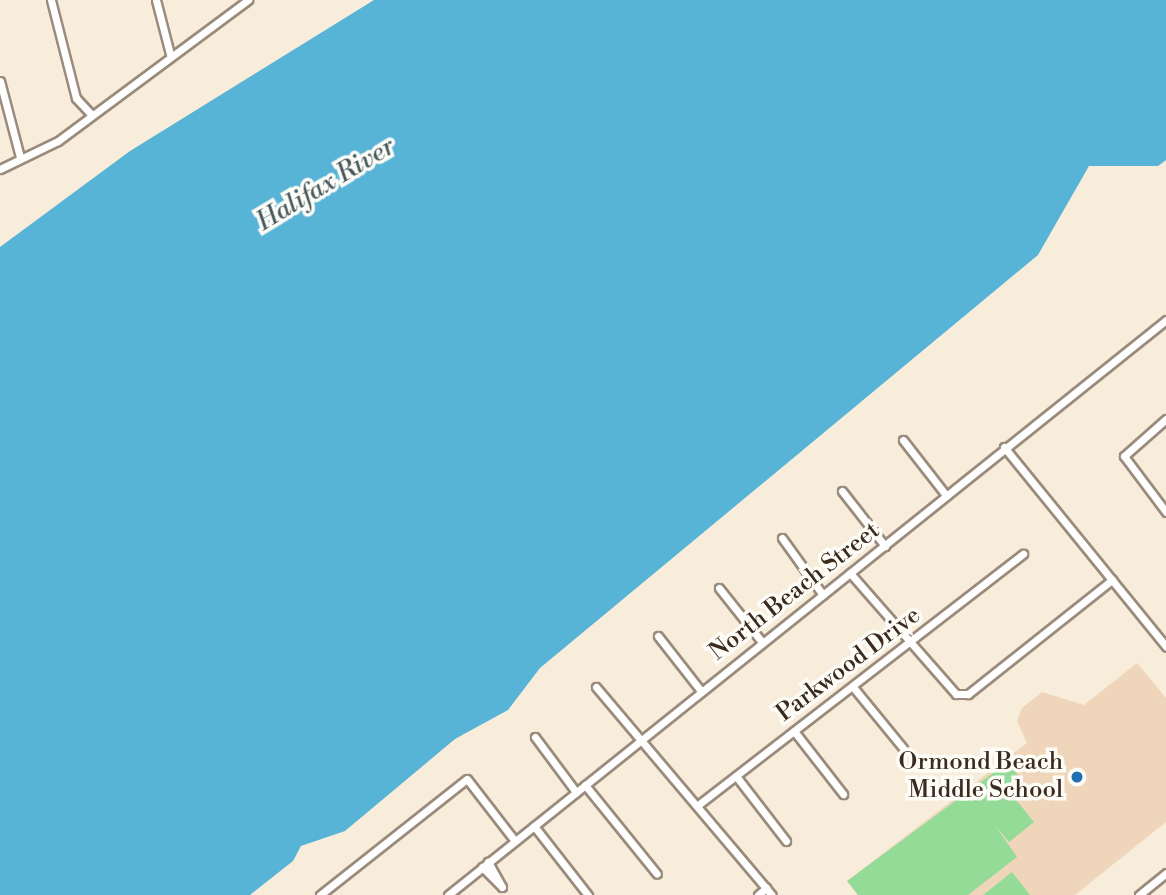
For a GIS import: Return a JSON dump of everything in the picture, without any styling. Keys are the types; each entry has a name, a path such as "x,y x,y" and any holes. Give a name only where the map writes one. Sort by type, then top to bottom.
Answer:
{"street":[{"path":"51,0 76,98 90,113"},
{"path":"156,0 170,54"},
{"path":"0,169 58,141 90,113 248,0"},
{"path":"0,81 20,158"},
{"name":"North Beach Street","path":"448,895 762,642 886,546 945,494 1166,320"},
{"path":"1166,419 1124,456 1166,512"},
{"path":"903,440 945,494"},
{"path":"1004,447 1166,646"},
{"path":"842,491 886,546"},
{"path":"782,538 823,595"},
{"name":"Parkwood Drive","path":"698,805 1023,554"},
{"path":"850,573 954,693 968,694 1112,580"},
{"path":"719,588 762,642"},
{"path":"658,636 701,691"},
{"path":"596,687 772,895"},
{"path":"853,687 903,748"},
{"path":"794,731 843,794"},
{"path":"535,737 576,792"},
{"path":"736,776 786,841"},
{"path":"320,895 467,779 515,841"},
{"path":"585,785 657,874"},
{"path":"534,826 588,895"},
{"path":"485,865 508,895"},
{"path":"1142,894 1166,873"},
{"path":"758,895 766,888"}],"shaded area":[{"name":"Ormond Beach Middle School","path":"1137,663 1166,698 1166,822 1075,895 858,895 847,881 1027,743 1017,721 1022,708 1042,692 1084,705"}],"green space":[{"path":"1008,762 1026,786 1013,796 1034,822 1009,842 995,825 1017,857 968,895 858,895 847,881"},
{"path":"1012,872 1030,895 983,895"}],"water":[{"name":"Halifax River","path":"374,0 1166,0 1166,160 1158,166 1089,166 1038,255 540,668 508,710 455,739 345,831 301,846 293,861 250,895 0,895 0,247 130,151"}],"place":[{"name":"Ormond Beach Middle School","path":"1077,777"}]}
